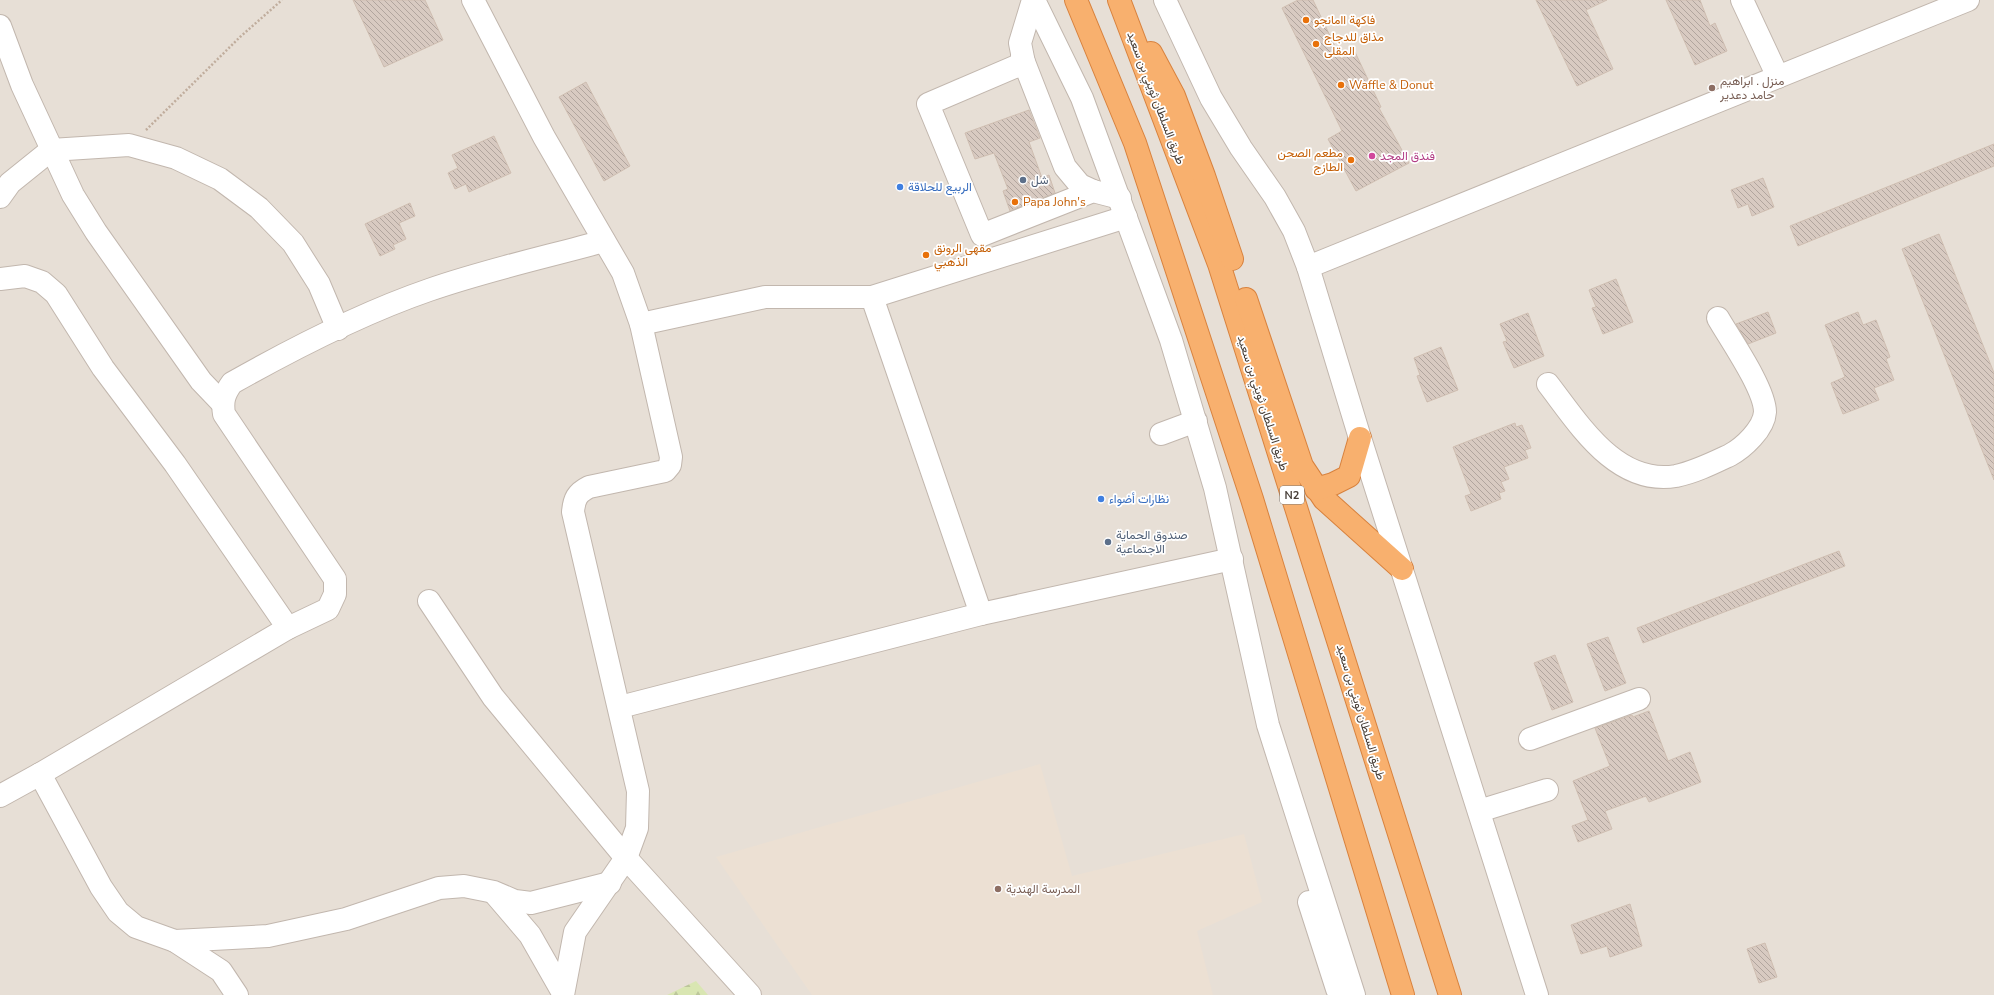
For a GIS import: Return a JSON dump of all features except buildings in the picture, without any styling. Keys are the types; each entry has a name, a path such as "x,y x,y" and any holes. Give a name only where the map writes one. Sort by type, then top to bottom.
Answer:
{"highway":[{"path":"1076,0 1135,143 1252,498 1403,995"},
{"path":"1120,0 1174,96 1204,176 1302,466 1324,499 1402,569"},
{"name":"طريق السلطان ثويني بن سعيد","path":"1120,0 1219,264 1450,995"},
{"path":"1316,489 1334,484 1348,476 1360,438"}],"street":[{"path":"473,0 544,137 623,273 641,324 670,457 670,464 665,471 589,487 579,492 573,501 573,512 620,707 638,791 637,828 626,858 575,932 563,994"},
{"path":"1034,0 1020,43 1024,63 928,104 982,235 1093,192"},
{"path":"1034,0 1082,98 1171,340 1215,488 1268,725 1354,995"},
{"path":"1166,0 1211,98 1241,148 1275,197 1294,231 1308,267 1360,438 1537,995"},
{"path":"1742,0 1778,77"},
{"path":"1308,267 1968,0"},
{"path":"0,26 22,86 73,195 96,232 201,381 222,403"},
{"path":"1022,57 1065,167 1080,185 1123,208"},
{"path":"0,197 10,183 52,150 129,145 176,158 220,179 259,208 293,243 319,284 338,329"},
{"path":"641,324 765,296 872,296 1123,208"},
{"path":"0,796 288,628 328,608 335,594 335,578 224,414 222,403 225,392 232,383 370,313 428,290 475,275 604,241"},
{"path":"0,279 25,276 42,282 56,294 103,368 175,464 288,628"},
{"path":"872,296 981,614"},
{"path":"1548,384 1578,424 1605,453 1629,469 1650,476 1675,476 1694,471 1742,448 1756,434 1765,413 1762,396 1718,318"},
{"path":"1161,434 1196,421"},
{"path":"620,707 981,614 1232,560"},
{"path":"429,601 493,698 626,858 750,995"},
{"path":"1530,739 1639,699"},
{"path":"1268,725 1268,748 1274,789 1339,995"},
{"path":"40,774 100,887 118,912 136,927 175,940 221,971 238,995"},
{"path":"1479,811 1547,790"},
{"path":"175,940 268,936 346,919 439,888 464,886 494,892 515,901 531,903 610,883"},
{"path":"494,892 530,935 563,994"},
{"path":"1325,954 1344,995"}],"path":[{"path":"129,145 176,101 240,37 282,0"}],"shaded area":[{"path":"0,0 1994,0 1994,995 0,995"},
{"name":"المدرسة الهندية","path":"1040,764 1072,876 1244,834 1262,902 1197,931 1213,995 812,995 716,857"}],"green space":[{"path":"696,981 708,995 667,995"}],"place":[{"name":"فاكه‍ة اامانجو","path":"1306,20"},
{"name":"مذاق للدجاج المقلى","path":"1316,44"},
{"name":"Waffle & Donut","path":"1341,85"},
{"name":"منزل . ابراهيم حامد دعدير","path":"1712,88"},
{"name":"فندق المجد","path":"1372,156"},
{"name":"مطعم الصحن الطازج","path":"1351,160"},
{"name":"شل","path":"1023,180"},
{"name":"الربيع للحلاقة","path":"900,187"},
{"name":"Papa John's","path":"1015,202"},
{"name":"مقهى الرونق الذهبي","path":"926,255"},
{"name":"نظارات أضواء","path":"1101,499"},
{"name":"صندوق الحماية الاجتماعية","path":"1108,542"},
{"name":"المدرسة الهندية","path":"998,889"}]}
